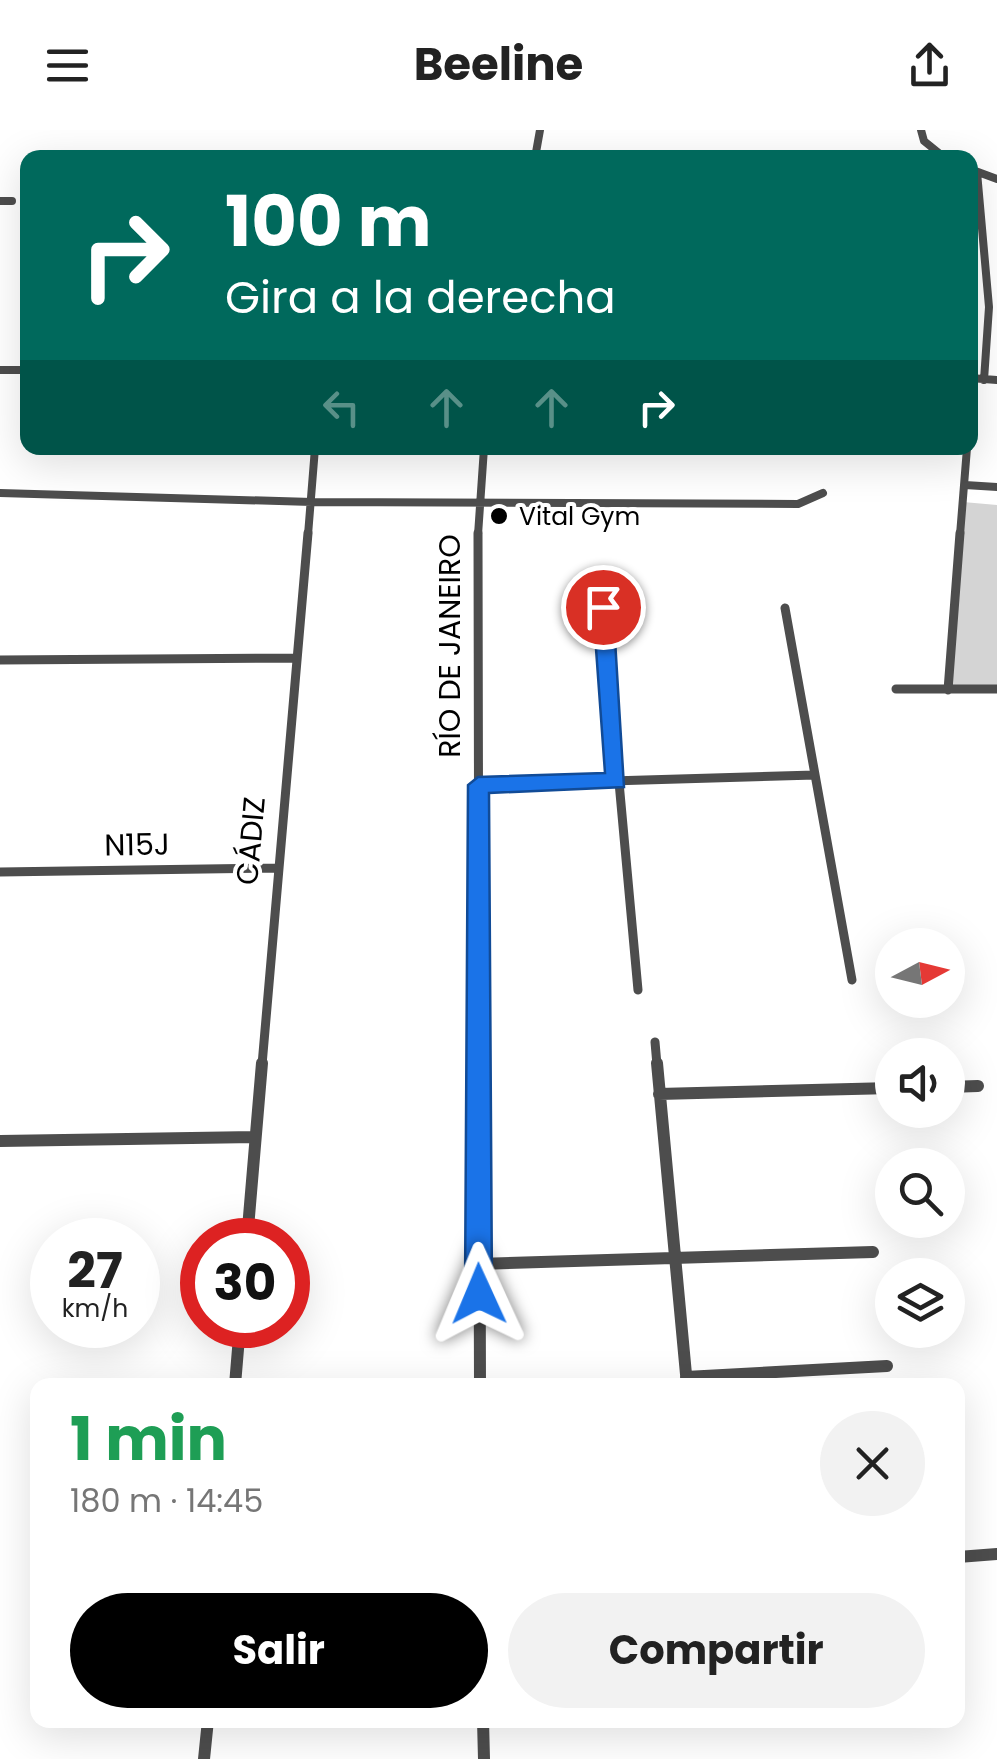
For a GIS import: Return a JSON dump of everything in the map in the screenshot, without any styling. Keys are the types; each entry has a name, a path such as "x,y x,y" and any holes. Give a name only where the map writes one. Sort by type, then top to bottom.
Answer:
{"street":[{"path":"978,199 995,299 993,361 984,380"},
{"path":"0,200 12,201"},
{"path":"978,379 997,380"},
{"name":"CÁDIZ","path":"249,1218 275,868 315,455"},
{"name":"RÍO DE JANEIRO","path":"480,1378 478,503 483,455"},
{"path":"948,690 967,455"},
{"path":"965,485 997,487"},
{"path":"0,494 312,502 798,504 823,493"},
{"path":"603,607 638,990"},
{"path":"784,608 852,980"},
{"path":"0,660 296,658"},
{"path":"896,690 997,689"},
{"path":"478,785 815,775"},
{"name":"N15J","path":"0,872 275,868"},
{"path":"655,1042 686,1378"},
{"path":"965,1086 978,1086"},
{"path":"659,1094 875,1088"},
{"path":"0,1141 256,1137"},
{"path":"478,1264 873,1252"},
{"path":"236,1378 238,1348"},
{"path":"726,1378 887,1366"},
{"path":"965,1556 997,1554"},
{"path":"204,1759 207,1728"},
{"path":"484,1728 484,1759"}],"shaded area":[{"path":"963,502 997,505 997,689 948,690"}],"place":[{"name":"Vital Gym","path":"499,516"}],"route":[{"path":"479,1294 478,785 616,781 603,607"}]}
